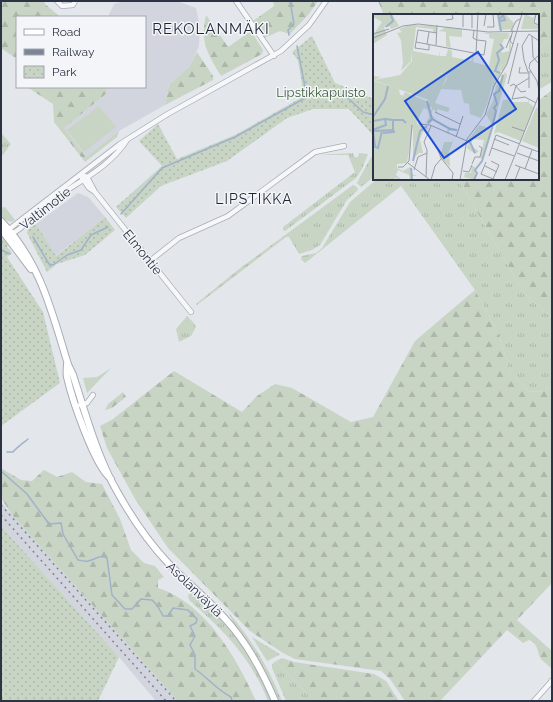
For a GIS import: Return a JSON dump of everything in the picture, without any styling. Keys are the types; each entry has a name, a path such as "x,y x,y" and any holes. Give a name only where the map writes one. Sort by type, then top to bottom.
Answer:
{"main road":[{"name":"Asolanväylä","path":"1,221 32,262 51,305 80,404 111,479 132,517 152,545 187,582 225,618 245,644 264,675 275,701"},
{"name":"Asolanväylä","path":"1,229 9,233"}],"street":[{"path":"57,1 62,6 73,5 75,1"},
{"path":"236,1 274,56"},
{"name":"Valtimotie","path":"9,233 120,144 160,118 274,56 303,32 326,1"},
{"name":"Valtimotie","path":"9,233 111,159 127,140"},
{"path":"150,261 179,238 228,216 315,152 344,146"},
{"path":"81,174 87,177"},
{"path":"81,174 82,180"},
{"name":"Elmontie","path":"87,177 96,192 191,312"},
{"name":"Elmontie","path":"82,180 89,188 96,192"},
{"path":"534,701 552,682"}],"shaded area":[{"path":"123,1 177,1 196,8 200,28 199,46 190,66 169,85 165,105 119,131 86,157 64,128 107,93 106,88 146,88 146,16 108,16 114,4"},
{"path":"78,193 88,197 105,217 55,256 36,224"},
{"path":"1,502 178,701 156,701 119,657 1,526"}],"green space":[{"path":"1,1 44,1 45,4 58,15 16,16 16,58 1,48"},
{"path":"273,1 318,1 309,14 290,34 280,31 264,38 253,21 274,6"},
{"path":"378,1 552,1 552,38 539,48 539,14 384,14"},
{"path":"206,15 228,47 251,31 263,50 262,54 221,76 209,54 204,40"},
{"name":"Lipstikkapuisto","path":"312,36 335,83 373,99 372,134 349,109 313,109 287,118 227,161 161,186 126,218 116,207 162,166 139,141 158,124 177,159 235,135 304,96 298,61 292,52"},
{"path":"552,38 552,82 539,89 539,48"},
{"path":"197,52 213,76 213,80 165,105 169,85 190,66"},
{"path":"29,88 106,88 107,93 64,128 86,157 119,131 117,137 85,162 54,122 53,104"},
{"path":"552,90 552,318 524,293 459,180 539,180 539,100"},
{"path":"99,106 116,127 84,152 67,130"},
{"path":"1,129 2,134 11,144 2,156"},
{"path":"353,153 354,157 358,157 359,153 368,154 362,169 356,178 285,231 283,230 283,227 355,172 348,155 320,155"},
{"path":"373,154 373,178 361,187 357,183"},
{"path":"376,180 459,180 524,293 552,318 552,386 545,391 529,392 510,371 499,335 475,290 401,186 305,263 301,259 302,256 316,253 322,248 350,202"},
{"path":"353,185 357,187 358,190 347,200 320,245 312,250 299,254 289,237 286,237 197,305 196,304 239,269"},
{"path":"5,207 15,220 11,222 1,218 1,208"},
{"path":"105,217 115,230 85,255 57,264 47,272 27,233 28,229 36,224 56,256"},
{"path":"1,233 10,242 7,247 12,253 7,257 43,312 60,383 1,426"},
{"path":"475,290 499,335 510,371 529,392 545,391 552,386 552,583 517,620 552,651 552,669 542,660 535,644 529,640 523,643 507,630 440,701 405,701 390,679 381,671 295,659 283,653 250,631 168,548 135,499 107,448 100,426 113,419 174,371 242,412 257,396 275,384 292,388 351,422 373,417 415,341"},
{"path":"187,316 196,327 191,336 179,342 176,329"},
{"path":"111,368 87,393 83,378 97,377"},
{"path":"123,392 126,397 112,408 105,410 108,404"},
{"path":"1,468 21,480 32,481 44,470 57,477 72,472 86,482 102,484 120,519 131,550 144,563 155,566 164,577 158,580 158,588 175,595 191,606 218,634 239,668 256,701 178,701 12,515 1,498"},
{"path":"1,526 119,657 98,701 1,701"},
{"path":"190,593 193,593 203,599 232,632 254,665 272,701 268,701 253,671 235,645 189,600 188,596"},
{"path":"229,613 259,655 282,701 278,701 259,661 233,622"},
{"path":"252,637 280,654 267,661"},
{"path":"282,658 294,662 374,674 386,681 399,701 314,701 276,661"},
{"path":"276,661 314,701 286,701 272,668 272,664"}],"waterway":[{"path":"289,35 288,30 294,24 290,1"},
{"path":"121,214 162,168 235,137 307,97 297,46"},
{"path":"307,97 326,91 339,94 349,99 363,112 373,115"},
{"path":"33,237 49,264 53,265 67,255 81,250 91,235 108,227"},
{"path":"1,250 10,254"},
{"path":"7,452 13,452 28,439"},
{"path":"1,471 27,494 49,524 61,523 63,534 78,560 87,561 99,557 107,558 112,595 125,609 132,609 141,599 152,600 157,605 163,616 168,616 173,608 188,610 197,619 196,623 190,626 195,636 190,645 195,655 195,669 221,691 231,697 232,701"}],"railway":[{"path":"1,505 176,701"},
{"path":"1,515 166,701"}],"district":[{"name":"REKOLANMÄKI","path":"211,29"},
{"name":"LIPSTIKKA","path":"254,199"}]}
